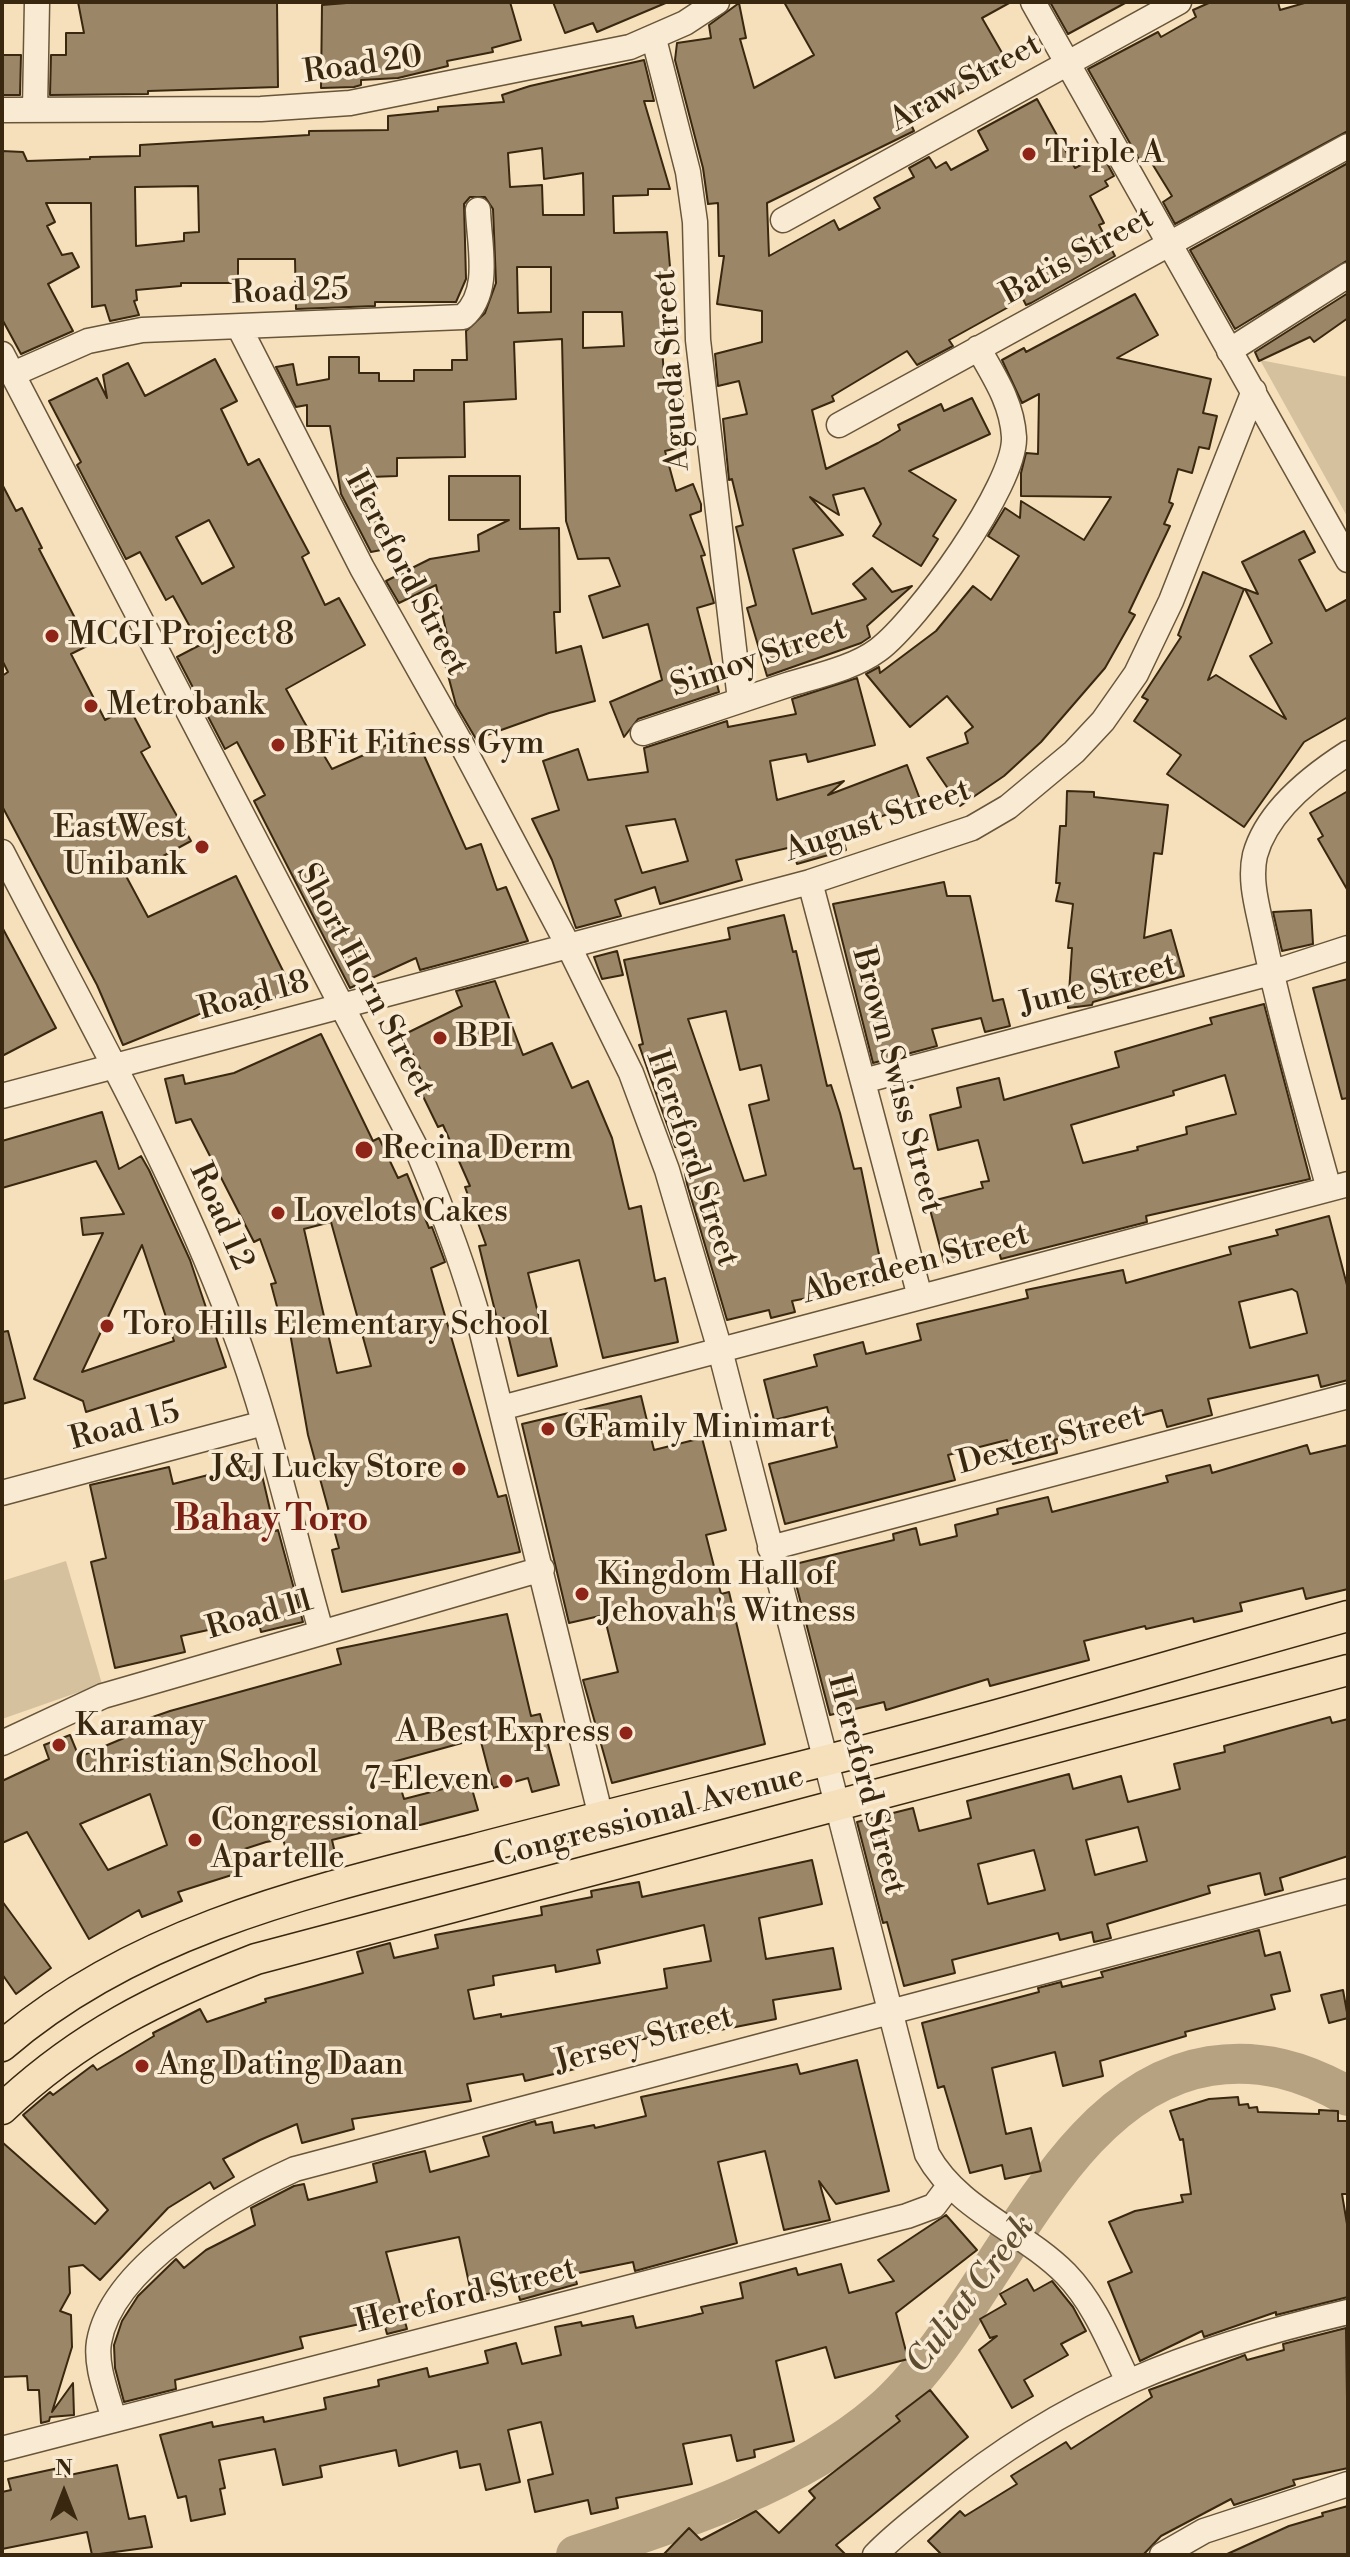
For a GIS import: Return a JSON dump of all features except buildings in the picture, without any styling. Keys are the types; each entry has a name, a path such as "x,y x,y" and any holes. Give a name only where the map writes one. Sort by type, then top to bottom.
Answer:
{"main road":[{"name":"Congressional Avenue","path":"2,2046 27,2024 133,1959 192,1932 357,1879 825,1761 1348,1616"},
{"name":"Congressional Avenue","path":"2,2109 82,2042 131,2013 186,1986 256,1959 1348,1670"}],"street":[{"path":"35,109 37,2"},
{"name":"Road 20","path":"2,110 307,108 514,73 605,54 654,39 717,2"},
{"path":"1033,2 1348,560"},
{"name":"Araw Street","path":"783,220 1179,2"},
{"name":"Agueda Street","path":"654,39 688,172 695,222 698,340 740,700"},
{"name":"Batis Street","path":"839,425 1348,146"},
{"name":"Road 25","path":"7,364 111,335 142,330 463,317 476,307 481,292 478,210"},
{"path":"1232,356 1348,275"},
{"name":"Hereford Street","path":"2,2449 907,2216 934,2206 949,2186 927,2154 720,1350 667,1170 631,1073 569,947 362,568 239,327"},
{"name":"Simoy Street","path":"643,733 831,671 877,651 912,615 962,551 1007,466 1014,442 1011,408 978,348"},
{"name":"Short Horn Street","path":"7,364 340,1008 419,1154 439,1201 461,1256 501,1408 601,1817"},
{"name":"August Street","path":"569,947 810,882 972,828 1040,782 1103,721 1136,674 1171,601 1254,391"},
{"path":"1338,1187 1271,973 1253,884 1255,857 1271,822 1308,783 1348,753"},
{"name":"Road 12","path":"2,852 176,1194 230,1318 264,1423 321,1631"},
{"name":"Brown Swiss Street","path":"810,882 920,1297"},
{"name":"Road 18","path":"2,1096 569,947"},
{"name":"June Street","path":"863,1081 1271,973 1348,948"},
{"name":"Aberdeen Street","path":"501,1408 1338,1187"},
{"name":"Dexter Street","path":"770,1548 1348,1396"},
{"name":"Road 15","path":"2,1493 264,1423"},
{"name":"Road 11","path":"2,1743 103,1696 542,1569"},
{"name":"Jersey Street","path":"114,2420 100,2365 99,2344 105,2321 130,2285 162,2251 197,2223 249,2191 295,2169 1348,1891"},
{"path":"949,2186 1066,2275 1083,2294 1128,2381"},
{"path":"875,2555 964,2479 1020,2438 1085,2400 1222,2344 1348,2312"},
{"path":"1162,2555 1204,2531 1348,2484"}],"shaded area":[{"path":"1260,360 1348,377 1348,518"},
{"path":"66,1561 102,1684 2,1719 2,1581"}],"waterway":[{"name":"Culiat Creek","path":"576,2555 696,2514 776,2480 849,2437 881,2412 921,2370 958,2321 1029,2212 1067,2161 1109,2117 1156,2084 1210,2066 1264,2065 1298,2073 1348,2096"}],"place":[{"name":"Triple A","path":"1029,154"},
{"name":"MCGI Project 8","path":"52,636"},
{"name":"Metrobank","path":"91,706"},
{"name":"BFit Fitness Gym","path":"278,745"},
{"name":"EastWest Unibank","path":"202,847"},
{"name":"BPI","path":"440,1038"},
{"name":"Recina Derm","path":"364,1150"},
{"name":"Lovelots Cakes","path":"278,1213"},
{"name":"Toro Hills Elementary School","path":"107,1326"},
{"name":"GFamily Minimart","path":"548,1429"},
{"name":"J&J Lucky Store","path":"459,1469"},
{"name":"Kingdom Hall of Jehovah's Witness","path":"582,1594"},
{"name":"A Best Express","path":"626,1733"},
{"name":"Karamay Christian School","path":"59,1745"},
{"name":"7-Eleven","path":"506,1781"},
{"name":"Congressional Apartelle","path":"195,1840"},
{"name":"Ang Dating Daan","path":"142,2066"}],"district":[{"name":"Bahay Toro","path":"271,1521"}]}
